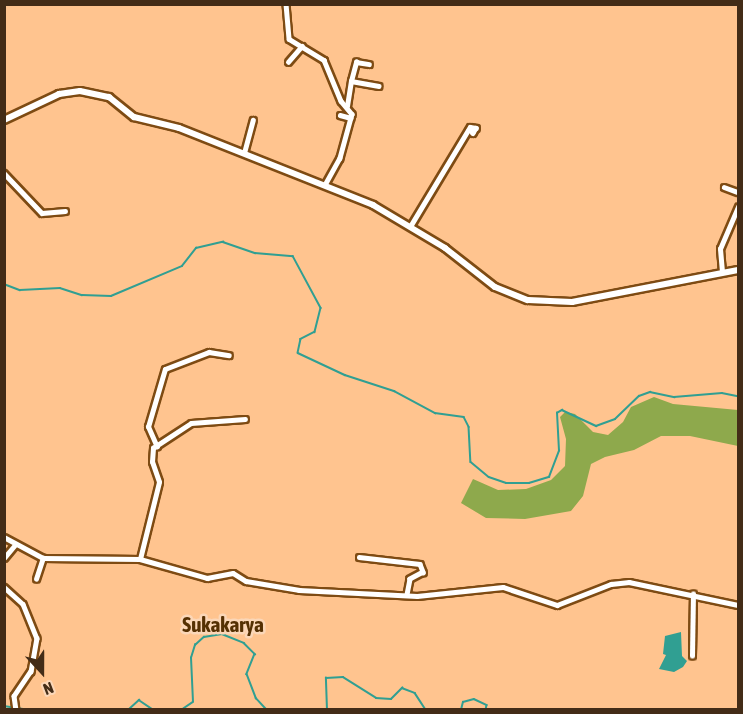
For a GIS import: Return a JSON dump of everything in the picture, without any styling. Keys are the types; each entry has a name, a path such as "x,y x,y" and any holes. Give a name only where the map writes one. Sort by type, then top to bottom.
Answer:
{"street":[{"path":"286,4 290,12 288,38 324,60 351,118 340,158 325,185"},
{"path":"288,62 302,46"},
{"path":"347,106 356,62 369,64"},
{"path":"351,81 379,87"},
{"path":"4,120 59,94 91,92 118,100 134,117 179,128 244,153 325,185 411,225 495,287 528,300 572,302 738,270"},
{"path":"340,116 351,118"},
{"path":"244,153 252,120"},
{"path":"411,225 469,130"},
{"path":"4,173 42,213 65,211"},
{"path":"724,187 738,192"},
{"path":"722,272 720,249 738,207"},
{"path":"157,447 148,427 165,369 209,352 230,356"},
{"path":"140,559 159,482 151,456 157,447 191,423 245,419"},
{"path":"4,537 15,545 44,558 140,559 207,578 232,573 246,580 299,590 407,595 508,588 557,605 611,584 629,582 738,605"},
{"path":"4,558 15,545"},
{"path":"359,557 420,564 423,572 410,579 407,595"},
{"path":"36,579 44,558"},
{"path":"4,587 22,604 37,638 31,671 18,688 13,703 16,710"},
{"path":"692,656 693,594"}],"green space":[{"path":"654,397 673,404 738,410 738,446 690,436 661,436 634,450 605,457 591,464 583,496 571,511 525,519 486,518 461,503 473,479 498,490 526,489 551,480 565,466 566,439 560,417 565,412 575,414 593,432 608,435 623,422 631,407"}],"water":[{"path":"681,632 682,656 687,661 683,667 674,672 659,669 666,655 663,654 665,636"}],"waterway":[{"path":"4,284 20,290 60,288 82,295 111,296 182,266 196,248 223,242 255,253 293,256 321,308 315,332 301,339 298,353 345,375 394,391 435,413 464,417 469,427 471,462 489,477 506,483 529,483 549,477 559,451 557,413 562,410 596,426 615,419 639,396 650,392 674,397 722,393 738,396"},
{"path":"181,710 193,702 191,658 195,645 204,637 222,634 244,643 255,654 247,674 256,698 267,710"},
{"path":"327,710 326,678 343,677 376,698 391,699 402,688 415,693 426,710"},
{"path":"461,710 463,702 474,699 487,705 486,710"},
{"path":"128,710 139,700 154,710"},
{"path":"4,706 28,710"},
{"path":"76,710 82,710"}],"district":[{"name":"Sukakarya","path":"223,624"}]}
